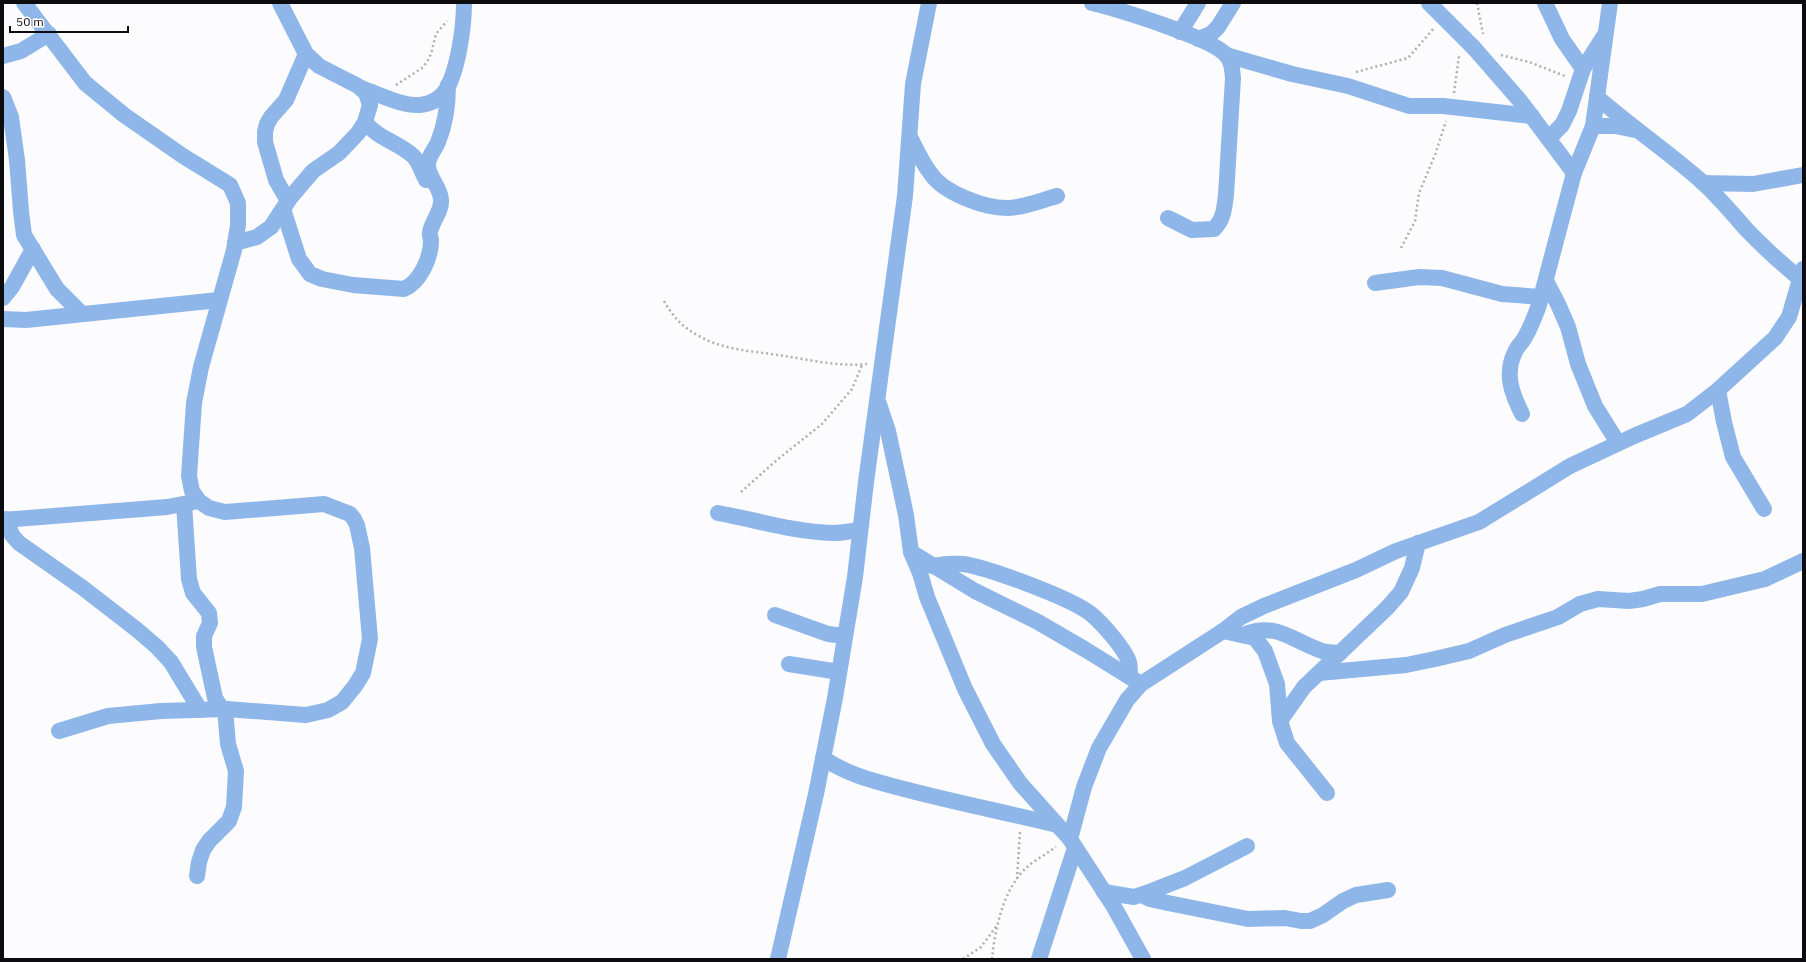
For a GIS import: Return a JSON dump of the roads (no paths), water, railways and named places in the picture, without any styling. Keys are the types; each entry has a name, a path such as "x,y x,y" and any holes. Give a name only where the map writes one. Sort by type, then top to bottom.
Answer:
{"street":[{"path":"24,3 85,83 124,115 183,156 230,185 238,203 238,225 235,243 201,367 194,403 189,476 192,491 192,502 186,549 193,593 209,613 210,623 204,636 204,647 215,698 223,709 228,744 236,771 234,807 229,820 209,841 203,850 197,876"},
{"path":"280,3 306,54 319,66 361,88 400,102 419,105 431,103 445,91 448,85 459,51 464,3"},
{"path":"778,959 823,758 840,672 905,196 913,84 929,3"},
{"path":"1092,3 1198,39 1220,49 1226,54 1231,63 1233,78 1226,195 1224,214 1221,222 1214,229 1192,230 1168,218"},
{"path":"1180,32 1198,3"},
{"path":"1198,39 1211,34 1218,27 1233,3"},
{"path":"1429,3 1464,38 1521,102 1574,173"},
{"path":"1545,3 1581,75"},
{"path":"1522,414 1511,387 1509,376 1511,364 1515,351 1531,326 1541,297 1574,173 1593,126 1610,3"},
{"path":"1549,138 1562,124 1569,111 1581,75 1590,56 1606,33"},
{"path":"3,56 21,51 48,34"},
{"path":"306,54 286,100 271,117 267,124 265,142 276,180 286,205 299,259 310,274 322,279 353,285 404,289 416,282 427,261 431,241 430,232 441,206 439,192 430,173 428,162 430,155 438,144 444,126 448,106 448,85"},
{"path":"1226,54 1292,74 1334,83 1409,106 1451,107 1532,116"},
{"path":"235,243 257,237 271,227 312,171 339,153 365,122 370,105 366,93 361,88"},
{"path":"3,97 12,124 24,235 57,289 82,314"},
{"path":"1040,959 1084,787 1099,748 1127,700 1136,681 1223,631 1241,617 1264,606 1356,570 1396,551 1479,522 1570,466 1618,443 1687,414 1718,390 1796,318 1801,274 1777,260 1703,183 1635,130 1597,97"},
{"path":"365,122 381,137 413,156 428,182 439,192"},
{"path":"1593,126 1615,126 1635,130"},
{"path":"910,137 930,174 939,183 974,202 1008,208 1057,196"},
{"path":"1703,183 1753,184 1803,175"},
{"path":"3,298 12,287 33,249"},
{"path":"1375,283 1419,277 1442,278 1502,294 1541,297"},
{"path":"1546,281 1568,327 1578,364 1595,406 1618,443"},
{"path":"3,319 26,320 220,300"},
{"path":"1718,390 1724,422 1734,457 1764,508"},
{"path":"878,401 888,431 906,515 911,552 920,573 927,597 951,656 993,744 1020,783 1071,842 1104,892 1143,959"},
{"path":"59,732 108,716 161,711 200,710 223,709 306,715 328,710 342,702 363,673 370,639 362,548 357,525 350,514 324,504 225,512 192,502 167,507 4,519 12,535 19,543 83,588 136,629 157,648 171,662 200,710"},
{"path":"718,513 777,526 833,533 860,530"},
{"path":"1280,721 1304,687 1387,608 1401,592 1412,568 1418,543"},
{"path":"911,552 975,591 1038,622 1136,681"},
{"path":"1319,673 1406,665 1435,660 1469,651 1505,635 1558,617 1580,604 1598,599 1611,598 1629,601 1660,594 1702,594 1764,579 1803,561"},
{"path":"932,566 948,563 970,565 1020,582 1072,603 1091,614 1114,639 1129,661 1136,681"},
{"path":"775,615 828,634 845,636"},
{"path":"1243,635 1255,630 1267,629 1324,652 1340,653"},
{"path":"1223,631 1255,638 1265,651 1277,684 1280,721 1287,743 1327,793"},
{"path":"789,664 840,672"},
{"path":"823,758 838,768 857,776 938,798 1057,825"},
{"path":"1104,892 1125,897 1142,895 1185,878 1247,846"},
{"path":"1142,895 1150,899 1248,919 1285,918 1301,922 1310,921 1323,915 1343,901 1356,895 1388,890"}]}
